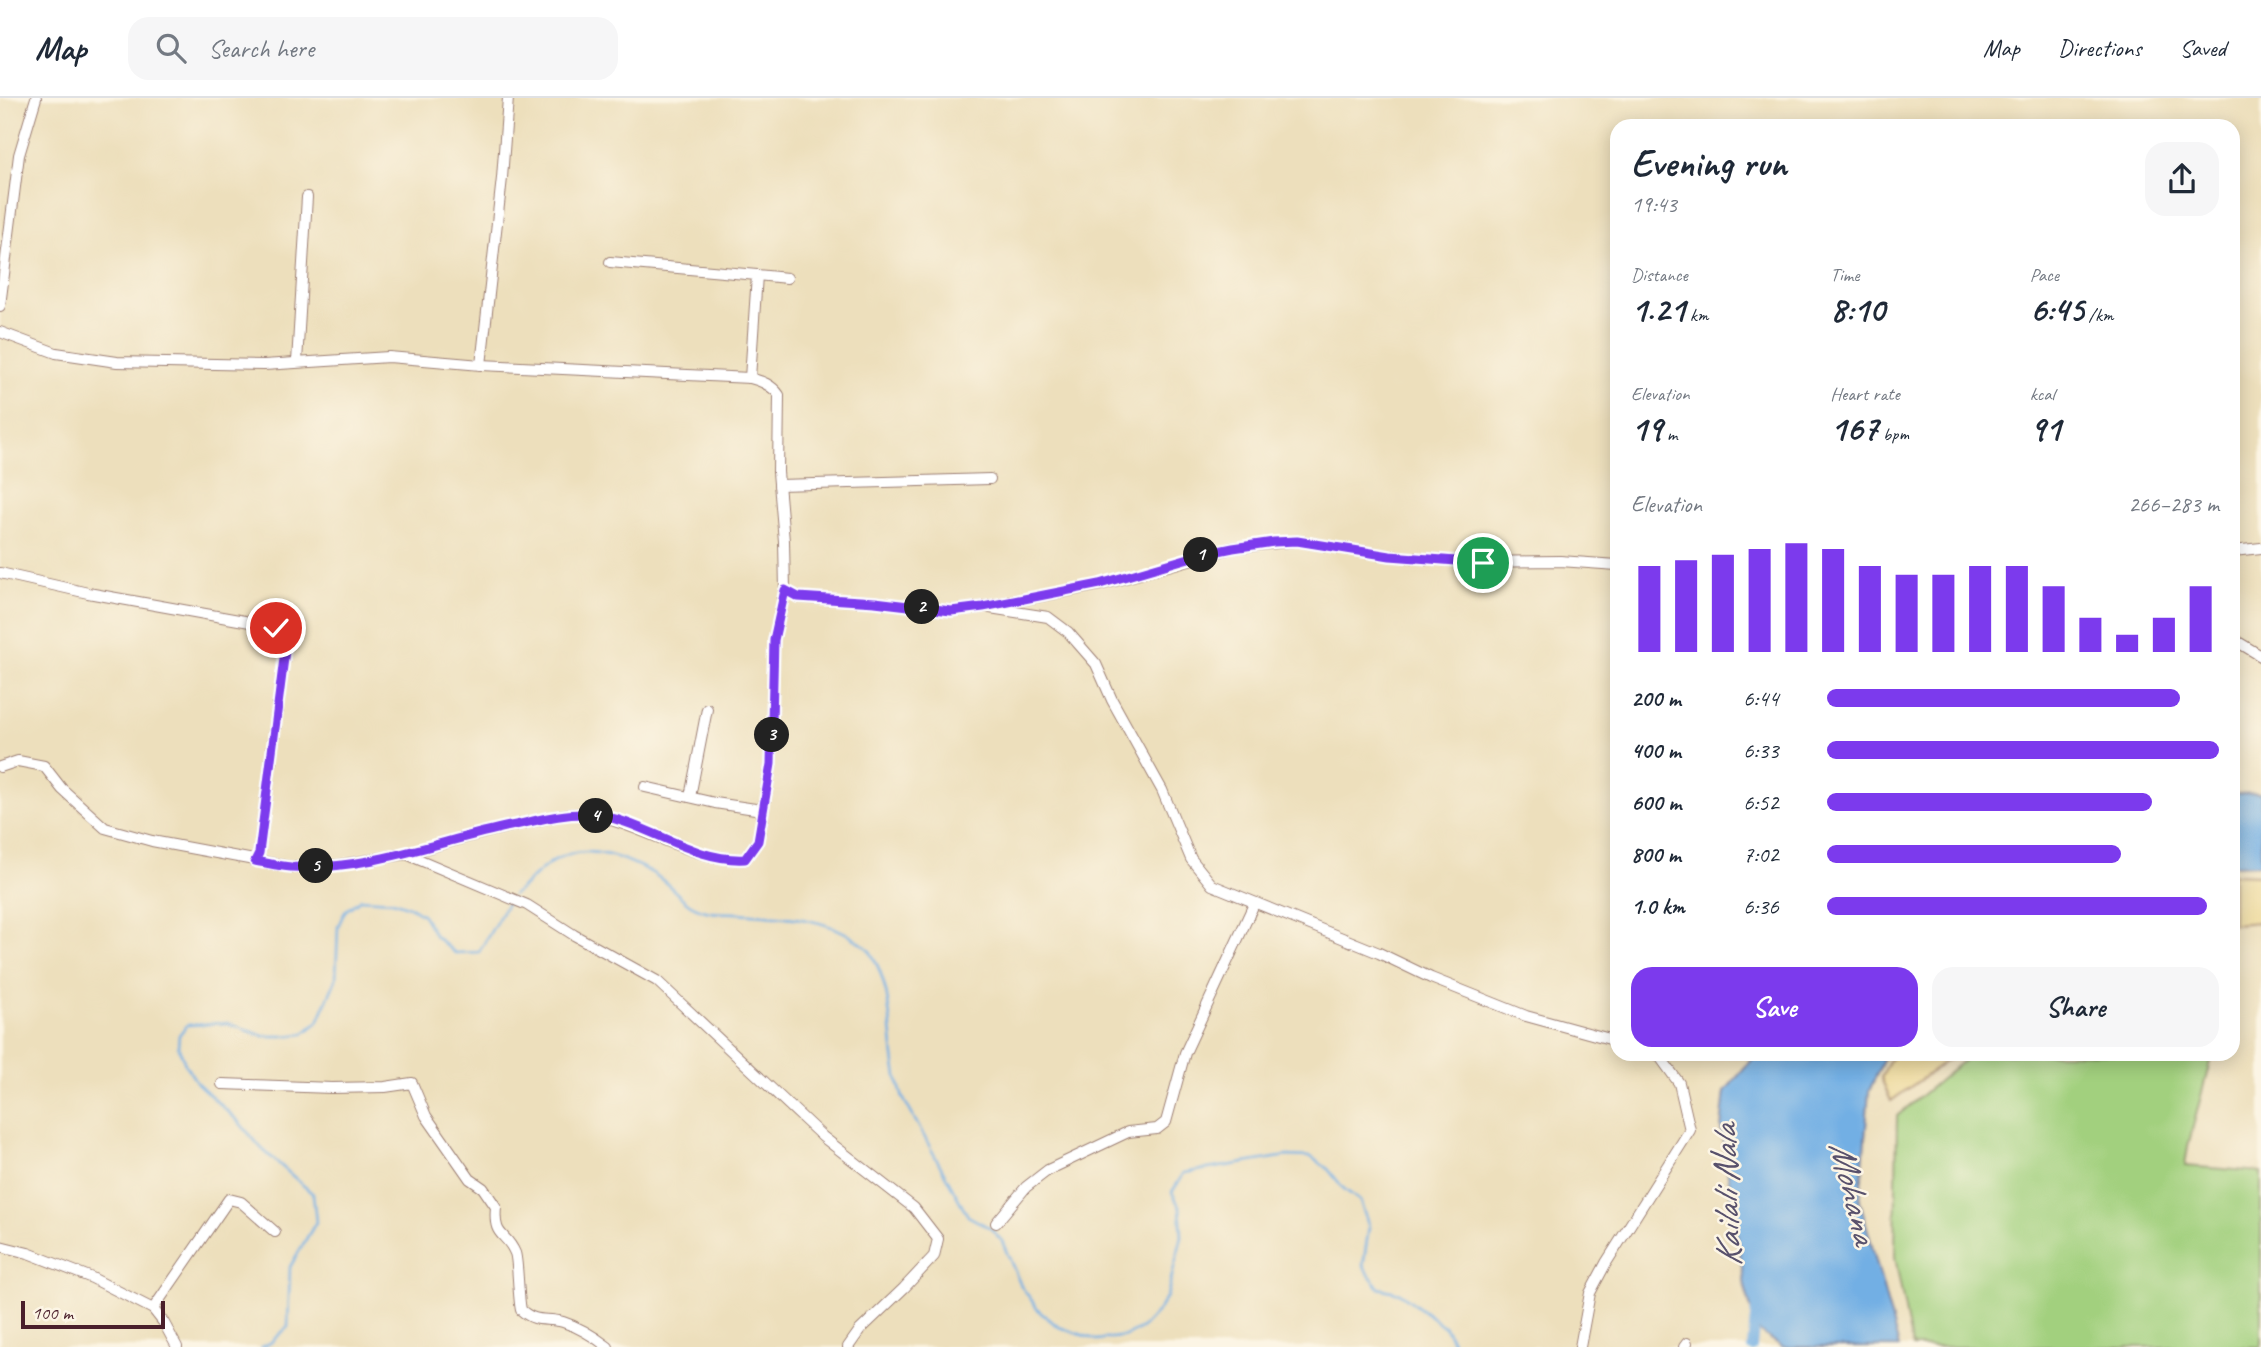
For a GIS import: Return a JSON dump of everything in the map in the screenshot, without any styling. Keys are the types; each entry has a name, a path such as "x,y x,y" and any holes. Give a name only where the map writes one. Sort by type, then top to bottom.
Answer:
{"street":[{"path":"0,306 19,155 36,98"},
{"path":"481,365 501,191 508,98"},
{"path":"297,362 307,197"},
{"path":"611,262 787,278"},
{"path":"750,378 757,275"},
{"path":"0,332 56,353 117,362 264,365 390,357 481,365 750,378 774,388 779,395 779,485 785,590 774,640 771,764 758,841 745,859 710,857 630,824 590,814 561,816 480,833 406,854 339,865 291,867 152,841 105,828 62,789 44,766 18,761 0,767"},
{"path":"779,485 990,479"},
{"path":"785,590 798,597 951,611 1100,584 1233,548 1297,541 1390,556 1466,562 1560,561 1610,565"},
{"path":"2240,550 2261,548"},
{"path":"0,573 88,593 261,624 276,628 287,635 259,853 255,861"},
{"path":"983,607 1048,617 1068,632 1096,664 1112,700 1162,790 1191,859 1212,885 1526,1016 1610,1039"},
{"path":"2240,643 2261,656"},
{"path":"690,797 707,709"},
{"path":"645,787 762,810"},
{"path":"406,854 519,901 657,981 716,1040 822,1137 914,1208 938,1239 934,1255 904,1288 860,1329 848,1347"},
{"path":"996,1223 1026,1187 1048,1170 1128,1132 1157,1129 1166,1122 1185,1053 1254,904"},
{"path":"1580,1347 1590,1293 1605,1263 1690,1130 1679,1083 1663,1061"},
{"path":"222,1083 332,1088 385,1087 412,1083 426,1116 470,1179 483,1188 496,1207 498,1231 516,1254 520,1310 535,1320 562,1321 608,1347"},
{"path":"153,1309 229,1199 241,1202 275,1232"},
{"path":"0,1246 28,1253 79,1273 153,1309 164,1322 177,1347"}],"green space":[{"path":"1963,1061 2210,1061 2185,1166 2261,1172 2261,1347 1912,1347 1895,1257 1897,1116"}],"sand":[{"path":"2240,874 2261,875 2261,922 2240,924"},
{"path":"1890,1061 1946,1061 1891,1101 1881,1078"}],"water":[{"path":"2261,793 2261,864 2240,865 2240,794"},
{"name":"Mohana","path":"1751,1061 1883,1061 1869,1091 1860,1201 1899,1347 1783,1347 1757,1330 1745,1287 1721,1128 1725,1091"}],"waterway":[{"path":"513,895 547,865 565,855 599,853 620,858 651,872 689,904 699,909 814,921 842,931 864,945 870,951 885,988 903,1098 968,1216 990,1228 1002,1241 1021,1286 1041,1313 1059,1327 1097,1340 1126,1336 1143,1327 1158,1311 1167,1296 1182,1236 1180,1208 1172,1192 1184,1173 1287,1156 1311,1157 1328,1169 1344,1189 1360,1201 1369,1227 1363,1266 1379,1288 1400,1293 1445,1327 1455,1347"},
{"path":"261,1347 270,1343 288,1327 290,1267 316,1222 313,1194 262,1149 238,1121 197,1083 178,1046 179,1035 187,1025 227,1023 263,1036 303,1034 318,1022 336,979 338,926 345,911 361,899 393,901 410,907 423,915 435,936 455,953 479,952 509,900"},
{"name":"Kailali Nala","path":"1752,1347 1756,1309"}],"route":[{"path":"276,628 287,635 259,853 255,861 291,867 339,865 406,854 480,833 561,816 590,814 630,824 710,857 731,860 745,859 758,841 771,764 774,640 785,590 798,597 951,611 1100,584 1199,555 1233,548 1297,541 1390,556 1483,563"}]}
